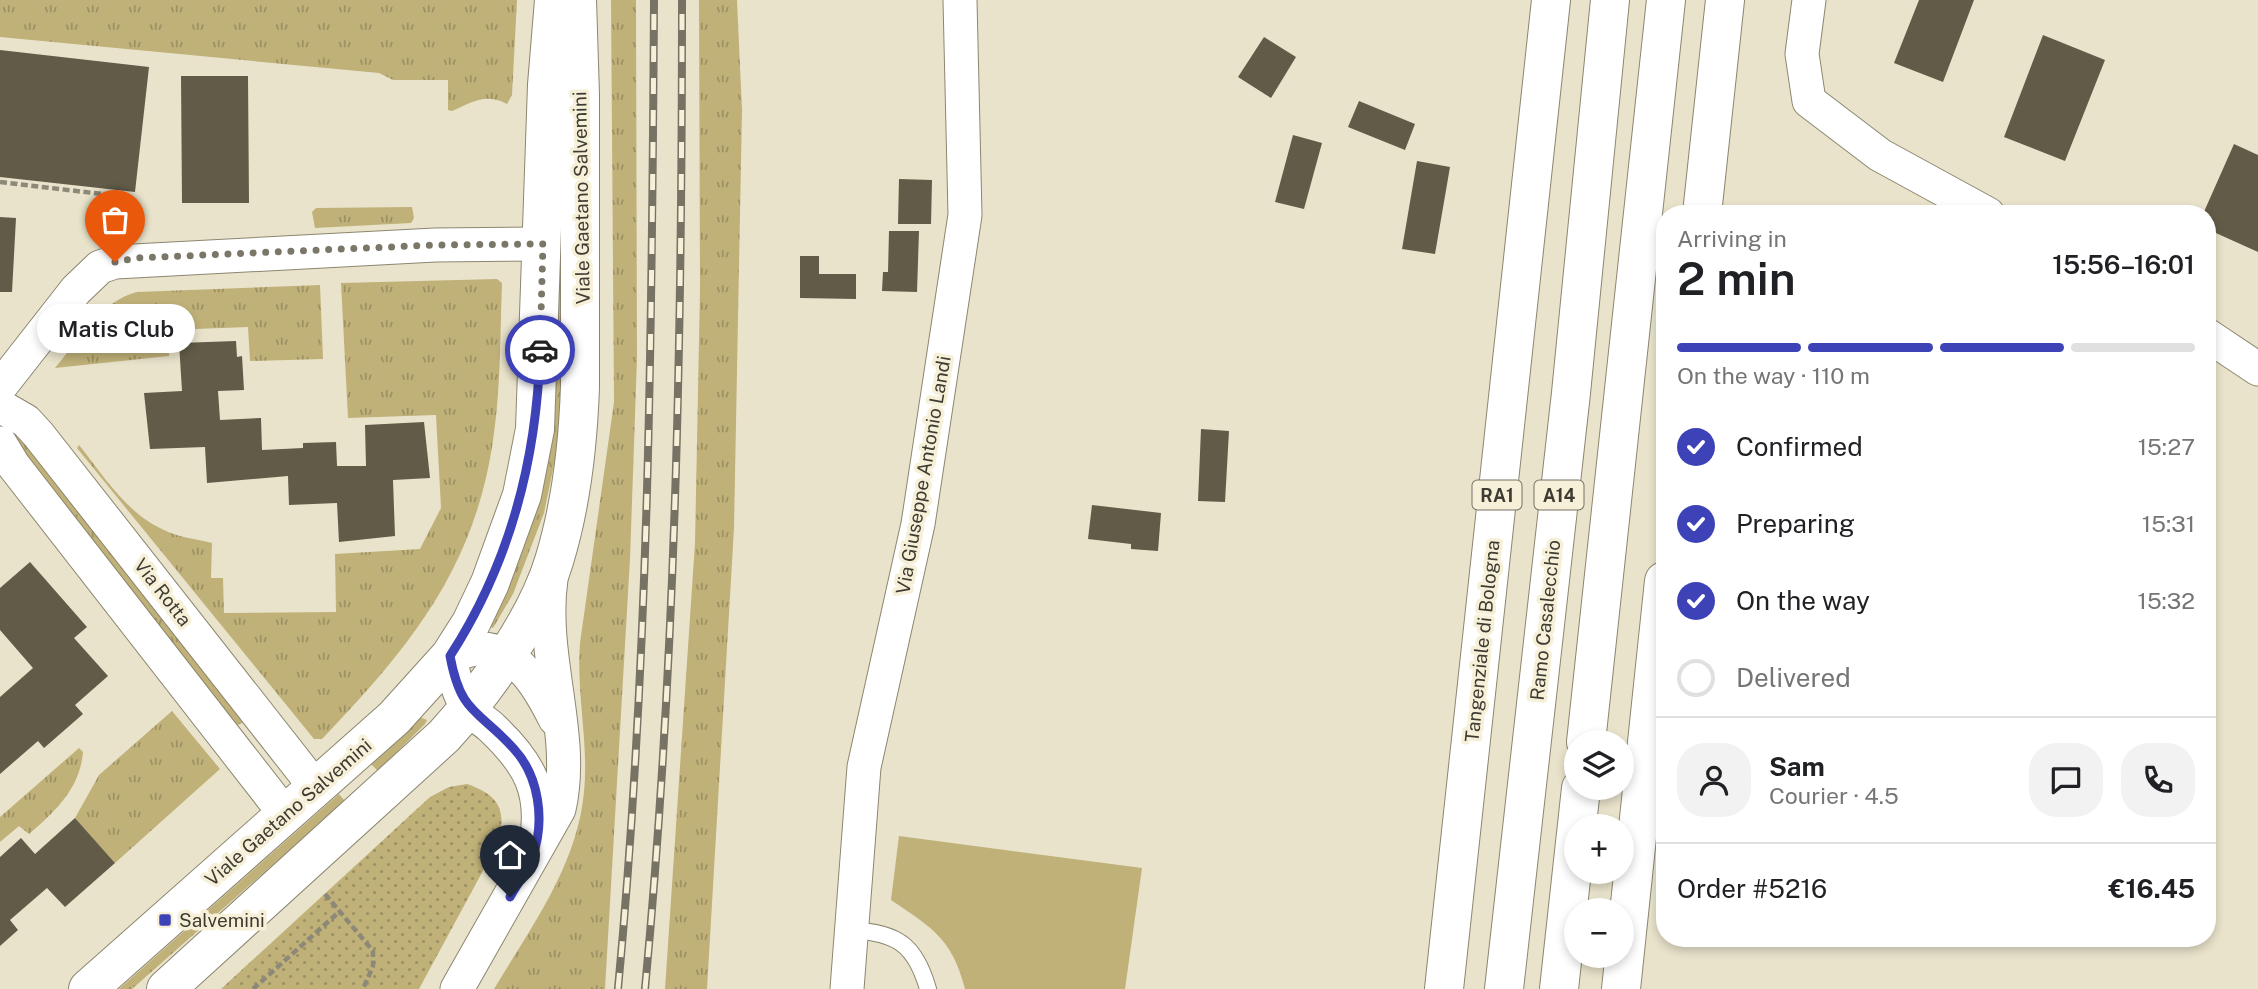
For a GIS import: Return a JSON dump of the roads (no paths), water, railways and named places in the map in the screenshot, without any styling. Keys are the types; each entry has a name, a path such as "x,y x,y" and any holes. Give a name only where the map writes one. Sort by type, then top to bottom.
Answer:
{"main road":[{"name":"Viale Gaetano Salvemini","path":"88,989 394,718 450,656 471,623 490,583 525,483 535,429 539,381 547,85 554,0"},
{"name":"Viale Gaetano Salvemini","path":"166,989 417,762 469,709 507,654 554,562 574,456 580,387 580,109 576,0"},
{"name":"Tangenziale di Bologna","path":"1444,989 1551,0"},
{"name":"Ramo Casalecchio","path":"1504,989 1571,393 1610,0"},
{"name":"A14","path":"1587,730 1666,0"},
{"path":"1703,205 1725,0"},
{"path":"1621,989 1656,657"},
{"path":"1559,989 1580,800"}],"street":[{"name":"Via Giuseppe Antonio Landi","path":"847,989 864,767 918,524 965,215 960,0"},
{"path":"1809,0 1802,54 1809,101 1880,155 1972,205"},
{"path":"0,387 76,290 100,267 115,262 136,258 435,245 543,244"},
{"path":"2216,341 2258,369"},
{"name":"Via Rotta","path":"0,406 26,421 38,434 316,788"},
{"path":"0,443 14,466 285,814"},
{"name":"Viale Gaetano Salvemini","path":"457,989 559,809 565,783 549,647 548,605 554,562"},
{"path":"533,856 538,807 527,765 489,724 469,709 455,684 450,656 482,649 507,654 543,696 559,727"}],"lane":[{"path":"852,930 874,932 897,939 913,952 922,968 928,989"}],"railway":[{"path":"618,989 636,742 647,495 654,0"},
{"path":"645,989 664,742 675,495 681,247 682,0"}],"place":[{"name":"Matis Club","path":"115,262"},
{"name":"Salvemini","path":"165,920"}]}
